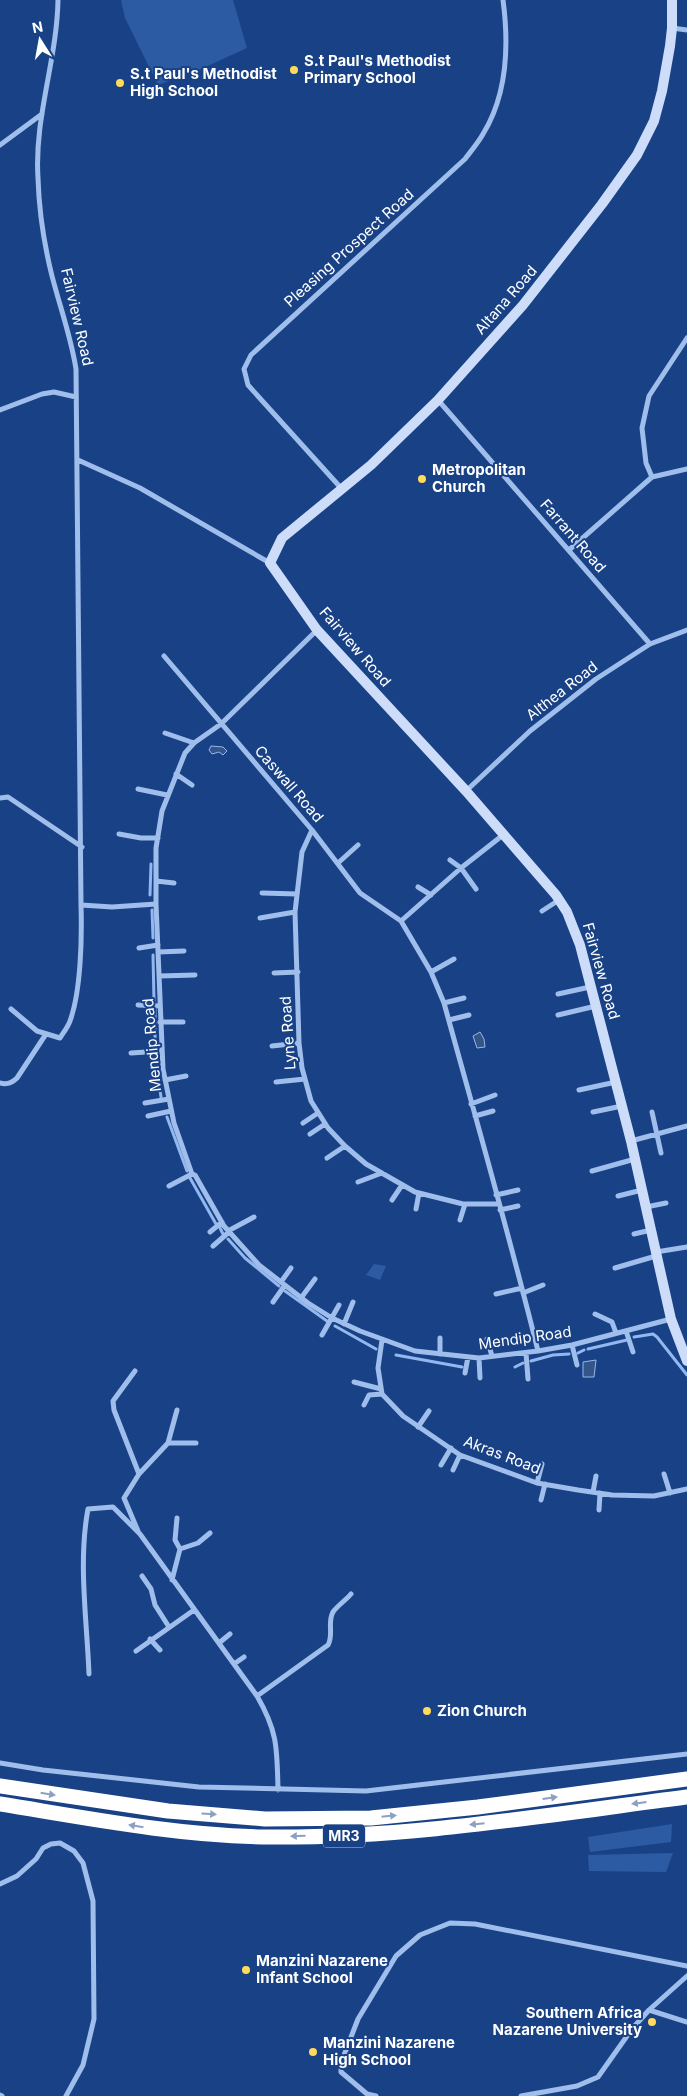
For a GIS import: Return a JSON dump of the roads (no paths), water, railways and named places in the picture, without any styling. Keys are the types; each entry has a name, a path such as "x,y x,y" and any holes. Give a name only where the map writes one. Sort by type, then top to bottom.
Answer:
{"highway":[{"name":"MR3","path":"0,1786 168,1811 265,1819 371,1818 478,1807 687,1779"},
{"name":"MR3","path":"0,1804 170,1831 262,1837 372,1835 481,1824 687,1797"}],"main road":[{"name":"Altana Road","path":"270,564 282,538 370,465 438,400 548,275 637,155 656,114 662,91 672,28 672,0"},
{"name":"Fairview Road","path":"270,564 318,630 466,791 559,900 567,912 580,945 631,1141 670,1319 687,1361"}],"street":[{"name":"Fairview Road","path":"58,0 57,23 37,142 42,226 52,275 73,349 76,369 78,460 140,488 270,564"},
{"name":"Pleasing Prospect Road","path":"341,488 248,385 244,370 251,355 465,159 484,134 494,109 505,69 507,33 503,0"},
{"path":"672,28 687,30"},
{"path":"0,145 42,114"},
{"path":"652,477 646,463 642,428 649,396 687,338"},
{"path":"0,410 42,394 54,392 76,397"},
{"name":"Farrant Road","path":"438,400 650,644"},
{"path":"11,1008 37,1031 60,1038 69,1024 75,1003 81,942 82,847 78,460"},
{"path":"569,550 652,477 687,469"},
{"name":"Mendip Road","path":"318,630 221,724 194,743 185,753 162,811 158,838 156,881 162,1051 171,1111 192,1174 195,1175 229,1232 260,1265 283,1284 332,1318 382,1340 415,1351 479,1358 526,1353 572,1345 670,1319"},
{"name":"Althea Road","path":"466,791 530,731 596,679 650,644 687,630"},
{"name":"Caswall Road","path":"164,656 312,830 360,893 401,921"},
{"path":"165,733 194,743"},
{"path":"176,774 192,785"},
{"path":"138,789 167,795"},
{"path":"0,798 8,797 82,847"},
{"name":"Lyne Road","path":"312,830 302,852 295,912 299,1043 311,1101 325,1124 345,1146 366,1164 402,1185 419,1193 465,1204 498,1204"},
{"path":"118,834 141,838 158,838"},
{"path":"503,834 460,868 401,921 431,972 444,1003 471,1104 476,1116 498,1204 513,1249 538,1351"},
{"path":"338,863 358,845"},
{"path":"450,860 460,868 476,889"},
{"path":"156,881 174,883"},
{"path":"418,888 431,895"},
{"path":"262,893 297,894"},
{"path":"542,911 559,900"},
{"path":"81,905 112,907 156,904"},
{"path":"260,918 295,912"},
{"path":"139,948 158,946"},
{"path":"158,952 184,951"},
{"path":"431,972 454,959"},
{"path":"274,973 298,972"},
{"path":"159,976 195,975"},
{"path":"558,994 591,986"},
{"path":"444,1003 464,998"},
{"path":"138,1005 160,1006"},
{"path":"558,1015 596,1006"},
{"path":"448,1020 469,1015"},
{"path":"160,1022 182,1022"},
{"path":"0,1083 12,1083 17,1078 46,1034"},
{"path":"272,1046 299,1043"},
{"path":"132,1053 162,1051"},
{"path":"165,1080 186,1076"},
{"path":"276,1082 305,1079"},
{"path":"579,1090 616,1082"},
{"path":"471,1104 495,1095"},
{"path":"145,1103 169,1099"},
{"path":"593,1112 622,1106"},
{"path":"148,1116 171,1111"},
{"path":"476,1116 493,1111"},
{"path":"652,1112 661,1153"},
{"path":"303,1123 318,1113"},
{"path":"310,1134 325,1124"},
{"path":"631,1141 687,1126"},
{"path":"327,1158 345,1146"},
{"path":"592,1171 635,1159"},
{"path":"358,1182 382,1173"},
{"path":"170,1186 192,1174"},
{"path":"392,1200 402,1185"},
{"path":"496,1195 518,1190"},
{"path":"618,1196 642,1190"},
{"path":"416,1209 419,1193"},
{"path":"646,1207 666,1203"},
{"path":"460,1220 465,1204"},
{"path":"500,1210 518,1206"},
{"path":"213,1246 229,1232 254,1217"},
{"path":"210,1232 222,1222"},
{"path":"634,1234 651,1230"},
{"path":"615,1268 656,1254 687,1247"},
{"path":"273,1302 291,1268"},
{"path":"301,1298 315,1278"},
{"path":"496,1294 523,1291 543,1285"},
{"path":"344,1324 353,1302"},
{"path":"322,1335 339,1305"},
{"path":"595,1314 612,1322 616,1333"},
{"path":"626,1331 633,1352"},
{"path":"440,1338 440,1354"},
{"path":"487,1339 492,1356"},
{"path":"381,1392 378,1368 382,1340"},
{"path":"572,1345 576,1365"},
{"path":"526,1353 528,1379"},
{"path":"465,1373 468,1357"},
{"path":"479,1358 480,1378"},
{"path":"135,1371 114,1401 114,1410 139,1474"},
{"path":"354,1382 381,1392"},
{"path":"364,1405 369,1395 381,1392"},
{"name":"Akras Road","path":"381,1392 403,1416 460,1454 538,1483 600,1493 654,1496 687,1490"},
{"path":"177,1410 168,1443 139,1474 124,1498 140,1534 258,1696 269,1716 276,1740 278,1790"},
{"path":"418,1427 429,1411"},
{"path":"168,1443 196,1443"},
{"path":"441,1466 450,1448"},
{"path":"454,1470 460,1454"},
{"path":"538,1483 542,1464"},
{"path":"664,1474 670,1492"},
{"path":"593,1492 596,1476"},
{"path":"540,1500 545,1484"},
{"path":"599,1510 600,1493"},
{"path":"89,1674 84,1586 84,1528 88,1509 113,1508 140,1534"},
{"path":"172,1580 180,1549 175,1540 177,1518"},
{"path":"180,1549 198,1543 210,1533"},
{"path":"142,1576 150,1589 155,1605 169,1626"},
{"path":"258,1696 328,1645 331,1640 330,1623 333,1612 350,1594"},
{"path":"136,1651 150,1639 194,1610"},
{"path":"219,1644 230,1634"},
{"path":"150,1639 160,1650"},
{"path":"234,1664 244,1657"},
{"path":"0,1762 43,1770 200,1787 366,1791 687,1754"},
{"path":"0,1884 17,1876 36,1858 43,1848 51,1844 60,1843 74,1851 83,1863 93,1901 94,2018 83,2064 66,2096"},
{"path":"376,2096 367,2094 341,2072 342,2062 358,2019 396,1956 420,1935 450,1923 475,1924 687,1966"},
{"path":"521,2096 577,2086 598,2077 627,2035 649,2010 687,1976"},
{"path":"649,2010 687,2022"}],"waterway":[{"path":"150,895 151,864"},
{"path":"152,910 153,938"},
{"path":"153,955 154,1001"},
{"path":"155,1010 155,1041"},
{"path":"156,1062 161,1097"},
{"path":"167,1117 187,1171"},
{"path":"190,1178 216,1224"},
{"path":"220,1228 223,1234"},
{"path":"228,1239 245,1258 279,1286"},
{"path":"285,1291 327,1321"},
{"path":"335,1326 376,1349"},
{"path":"634,1337 653,1334 687,1375"},
{"path":"588,1349 627,1340"},
{"path":"578,1353 584,1350"},
{"path":"531,1361 553,1355 569,1354"},
{"path":"396,1355 462,1367"},
{"path":"515,1367 523,1363"}],"place":[{"name":"S.t Paul's Methodist Primary School","path":"294,70"},
{"name":"S.t Paul's Methodist High School","path":"120,83"},
{"name":"Metropolitan Church","path":"422,479"},
{"name":"Zion Church","path":"427,1711"},
{"name":"Manzini Nazarene Infant School","path":"246,1970"},
{"name":"Southern Africa Nazarene University","path":"652,2022"},
{"name":"Manzini Nazarene High School","path":"313,2052"}]}
